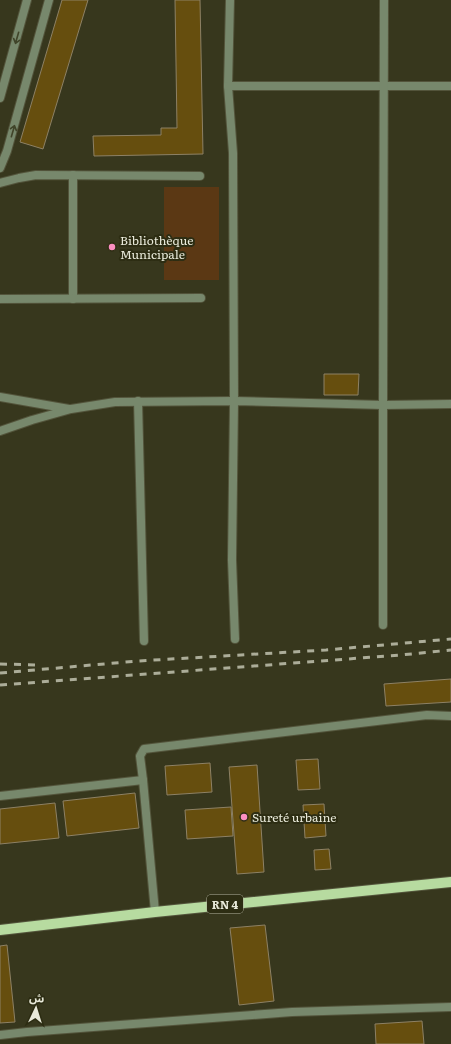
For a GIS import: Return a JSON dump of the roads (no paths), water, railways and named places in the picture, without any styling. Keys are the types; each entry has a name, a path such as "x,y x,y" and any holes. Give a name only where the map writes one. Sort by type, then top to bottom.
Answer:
{"main road":[{"name":"RN 4","path":"0,930 155,912 451,882"}],"street":[{"path":"0,98 27,0"},
{"path":"0,168 7,151 49,0"},
{"path":"230,0 228,86 234,153 234,401 232,560 235,639"},
{"path":"384,0 384,625"},
{"path":"228,86 451,86"},
{"path":"72,175 73,299"},
{"path":"0,183 27,176 200,176"},
{"path":"0,299 201,298"},
{"path":"0,397 72,409"},
{"path":"0,431 72,409 115,402 234,401 383,405 451,404"},
{"path":"138,402 144,642"},
{"path":"155,912 140,756 144,749 427,715 451,716"},
{"path":"0,796 143,780"},
{"path":"0,1035 292,1012 451,1007"}],"railway":[{"path":"0,673 138,661 326,650 451,639"},
{"path":"0,685 451,650"},
{"path":"0,664 38,665"}],"place":[{"name":"Bibliothèque Municipale","path":"112,247"},
{"name":"Sureté urbaine","path":"244,817"}]}
